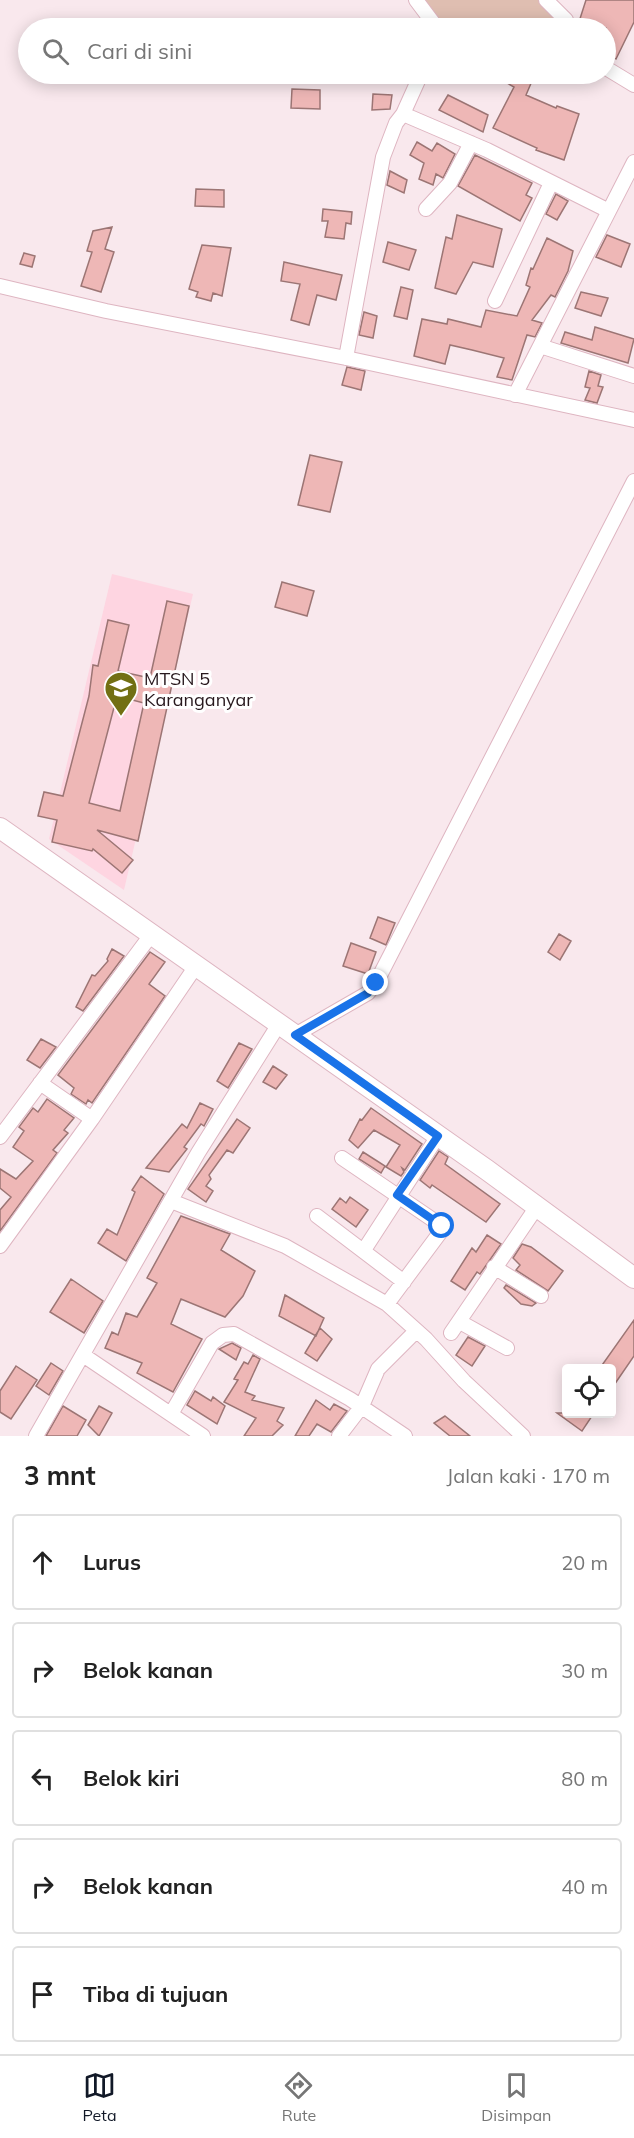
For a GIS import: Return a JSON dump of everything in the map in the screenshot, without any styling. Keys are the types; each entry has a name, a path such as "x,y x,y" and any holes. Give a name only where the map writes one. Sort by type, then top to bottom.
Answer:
{"main road":[{"path":"0,828 438,1136 634,1278"}],"street":[{"path":"416,0 430,18"},
{"path":"546,0 564,18"},
{"path":"616,74 634,85"},
{"path":"346,358 379,173 396,123 403,114 416,84"},
{"path":"403,114 471,143 607,210"},
{"path":"426,209 450,183 471,143"},
{"path":"515,395 607,210 634,162"},
{"path":"495,301 551,183"},
{"path":"0,286 106,311 346,358 634,420"},
{"path":"540,346 634,376"},
{"path":"36,1436 171,1201 287,1030 368,993 376,983 634,481"},
{"path":"0,1137 92,1010 151,934"},
{"path":"0,1246 92,1119 196,966"},
{"path":"40,1083 92,1119"},
{"path":"364,1250 397,1195 438,1136"},
{"path":"342,1158 442,1227 387,1304"},
{"path":"171,1201 285,1246 387,1304 523,1436"},
{"path":"507,1348 455,1328 494,1267 536,1208"},
{"path":"317,1216 404,1282"},
{"path":"494,1267 541,1296"},
{"path":"339,1436 362,1406 378,1369 416,1331"},
{"path":"171,1414 212,1343 226,1334 245,1338 362,1406 405,1436"},
{"path":"83,1355 203,1436"}],"shaded area":[{"path":"424,0 539,0 554,18 438,18"},
{"name":"MTSN 5 Karanganyar","path":"112,574 193,594 124,890 49,839"}],"building":[{"path":"586,0 634,0 634,22 616,59 616,18 580,18"},
{"path":"509,84 531,84 526,95 556,108 557,106 579,114 564,160 536,150 537,148 493,128 514,87"},
{"path":"292,89 320,90 320,109 291,108"},
{"path":"373,94 392,95 390,109 372,110"},
{"path":"448,95 488,115 483,132 439,110"},
{"path":"417,142 432,151 437,143 455,154 443,178 436,174 433,185 419,179 424,163 410,155"},
{"path":"475,155 532,183 526,195 532,198 520,221 458,186"},
{"path":"390,171 407,180 404,193 387,185"},
{"path":"196,189 224,190 224,207 195,206"},
{"path":"556,194 568,201 557,220 546,214"},
{"path":"323,209 352,212 351,224 346,223 344,239 325,237 328,221 322,221"},
{"path":"457,215 502,229 493,267 473,262 456,294 435,288 446,237 452,239"},
{"path":"112,227 105,249 114,252 101,292 81,286 92,252 87,251 93,231"},
{"path":"607,235 630,244 621,267 596,257"},
{"path":"547,238 573,251 568,271 555,297 551,295 532,320 542,323 535,337 527,335 512,380 497,377 504,358 472,350 450,345 445,364 414,356 422,319 447,324 448,319 481,327 486,310 517,316 530,287 526,285 531,268 533,269"},
{"path":"388,242 416,250 409,270 383,262"},
{"path":"202,245 231,248 222,296 213,293 211,301 196,297 198,292 189,289"},
{"path":"24,253 35,256 32,267 20,264"},
{"path":"284,262 342,275 336,300 317,295 309,325 291,320 300,284 281,281"},
{"path":"401,287 413,290 407,319 394,316"},
{"path":"581,292 608,298 601,316 575,308"},
{"path":"364,312 377,316 373,338 359,335"},
{"path":"595,327 634,339 628,363 561,343 565,332 592,340"},
{"path":"347,367 365,371 361,390 342,385"},
{"path":"589,371 601,375 598,386 603,387 597,403 585,400 590,388 585,387"},
{"path":"310,455 342,462 330,512 298,505"},
{"path":"282,582 314,591 307,616 275,607"},
{"path":"167,601 189,606 138,841 97,830 133,860 122,873 93,849 92,851 52,842 57,820 38,816 44,792 63,796 89,696 93,665 98,666 108,620 129,625 118,671 150,678","holes":["117,696 144,703 120,811 89,803"]},
{"path":"378,917 395,923 386,945 370,938"},
{"path":"559,934 571,941 560,960 548,952"},
{"path":"351,943 376,952 368,974 343,966"},
{"path":"112,949 124,956 83,1011 76,1007 92,975 95,976 108,961"},
{"path":"150,952 165,962 149,984 165,996 92,1103 88,1100 86,1104 71,1094 74,1088 58,1075"},
{"path":"41,1039 56,1047 40,1068 27,1060"},
{"path":"239,1043 252,1049 228,1088 217,1081"},
{"path":"273,1066 287,1075 276,1089 263,1082"},
{"path":"47,1099 74,1118 64,1130 68,1133 53,1150 57,1153 0,1231 0,1210 11,1197 0,1188 0,1169 16,1179 33,1161 13,1147 24,1131 19,1127 33,1108 38,1112"},
{"path":"200,1103 213,1109 204,1126 201,1124 184,1147 187,1149 169,1172 146,1168 182,1124 187,1128"},
{"path":"371,1108 422,1144 405,1170 402,1168 404,1172 401,1176 386,1167 400,1145 374,1130 358,1148 349,1140 360,1119 362,1120"},
{"path":"237,1119 250,1128 233,1153 227,1150 209,1175 211,1179 206,1186 213,1191 206,1202 188,1189"},
{"path":"439,1151 448,1157 445,1164 500,1204 486,1222 432,1185 430,1188 420,1180"},
{"path":"363,1152 385,1166 381,1173 359,1159"},
{"path":"141,1176 164,1194 126,1261 98,1243 107,1229 117,1235 135,1192 132,1190"},
{"path":"350,1197 368,1210 356,1227 332,1209 340,1198 346,1203"},
{"path":"181,1216 230,1234 221,1250 255,1271 243,1296 225,1317 181,1299 171,1324 202,1339 173,1392 137,1373 142,1363 105,1348 112,1332 118,1335 126,1313 137,1317 157,1283 147,1278"},
{"path":"487,1235 501,1244 480,1274 477,1272 465,1290 451,1281 472,1248 476,1252"},
{"path":"522,1244 531,1247 563,1271 548,1291 516,1270 520,1265 513,1258"},
{"path":"71,1279 103,1301 84,1333 50,1312"},
{"path":"506,1285 536,1303 532,1306 521,1304 504,1288"},
{"path":"285,1295 324,1318 316,1336 279,1316"},
{"path":"634,1320 634,1356 616,1382 616,1364 603,1364"},
{"path":"320,1328 332,1339 317,1361 305,1353"},
{"path":"468,1337 485,1346 472,1366 456,1355"},
{"path":"232,1343 241,1348 236,1360 219,1349"},
{"path":"253,1355 260,1359 245,1392 255,1396 252,1400 284,1408 277,1421 283,1425 272,1436 244,1436 256,1418 224,1402 238,1380 234,1379 244,1362 248,1364"},
{"path":"51,1363 63,1371 49,1395 36,1386"},
{"path":"16,1366 37,1380 11,1419 0,1412 0,1391"},
{"path":"195,1391 211,1401 213,1397 225,1406 217,1424 187,1405"},
{"path":"316,1400 330,1410 334,1404 347,1411 331,1432 317,1424 309,1436 295,1436"},
{"path":"63,1406 86,1420 77,1436 46,1436"},
{"path":"99,1406 112,1413 99,1436 88,1425"},
{"path":"445,1416 470,1436 450,1436 434,1423"},
{"path":"564,1418 591,1418 582,1431"}],"place":[{"name":"MTSN 5 Karanganyar","path":"121,717"}],"route":[{"path":"376,983 368,993 295,1035 438,1136 397,1195 442,1226"}]}
